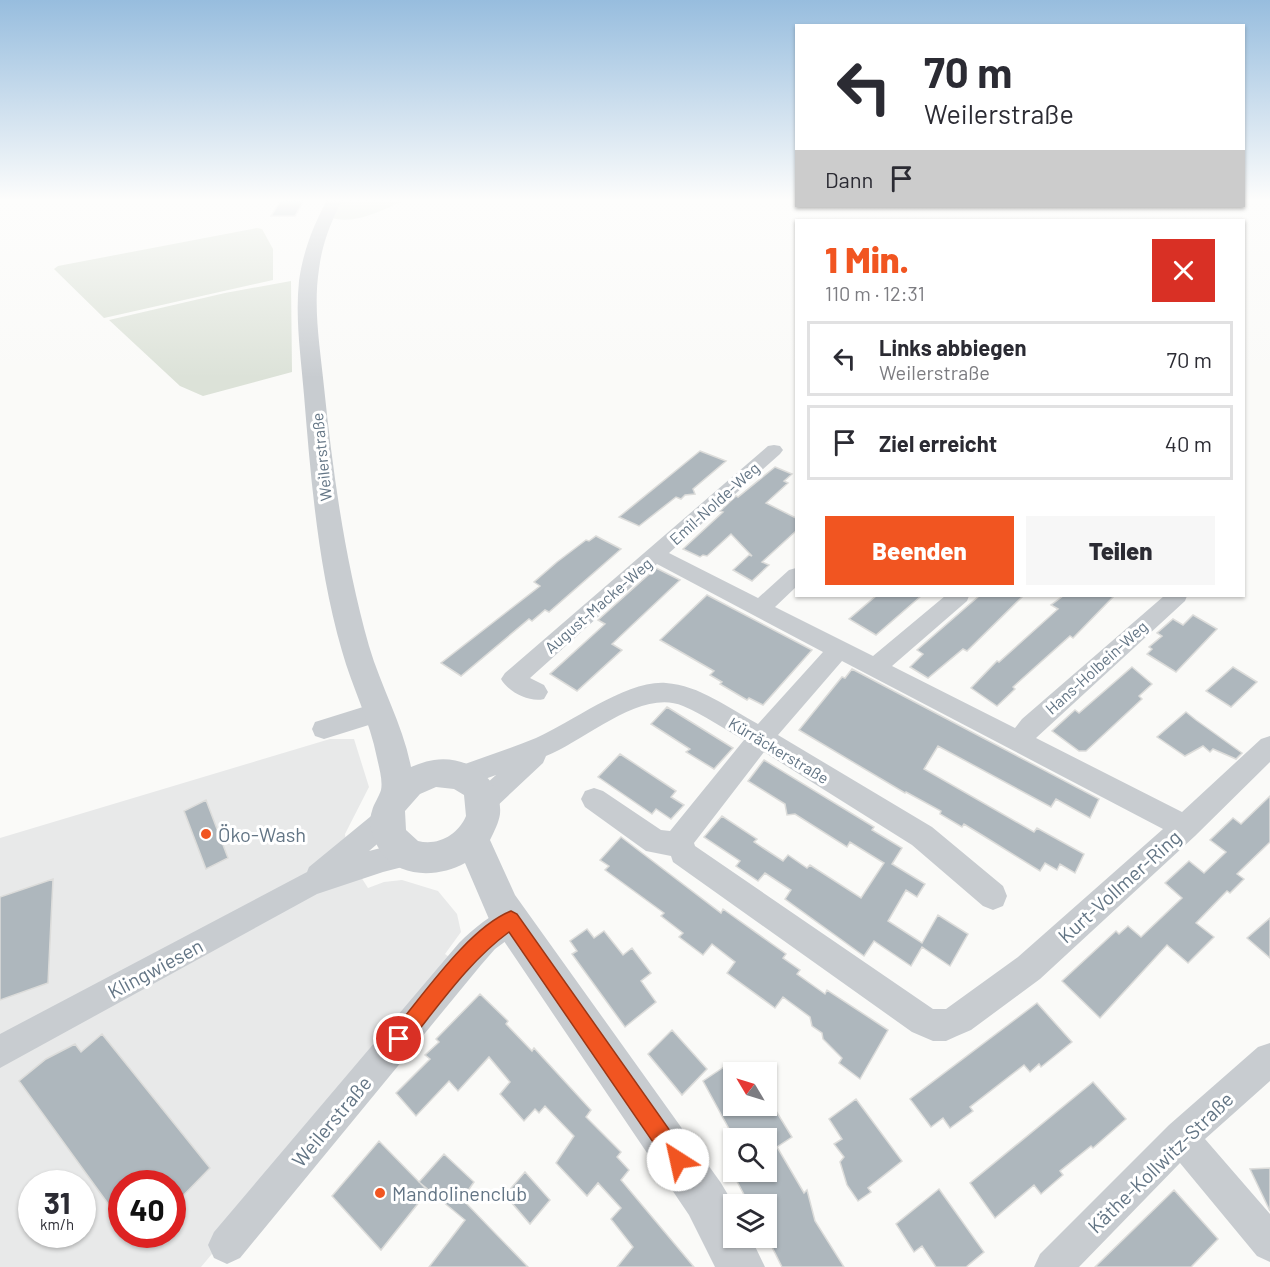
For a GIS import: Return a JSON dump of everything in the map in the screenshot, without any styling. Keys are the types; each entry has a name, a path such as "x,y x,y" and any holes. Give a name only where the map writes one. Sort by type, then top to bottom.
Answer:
{"street":[{"name":"Weilerstraße","path":"312,259 307,311 329,531 356,651 379,712 398,773 392,806"},
{"name":"Emil-Nolde-Weg","path":"655,555 774,450"},
{"name":"August-Macke-Weg","path":"536,692 513,679 655,555 838,650"},
{"path":"760,608 795,576"},
{"path":"876,669 885,658 958,597"},
{"name":"Hans-Holbein-Weg","path":"1019,742 1031,726 1176,597"},
{"path":"594,799 656,842 681,845 680,840 761,738 838,650"},
{"name":"Kurt-Vollmer-Ring","path":"681,845 683,854 923,1021 933,1025 946,1025 960,1019 1029,968 1185,827 838,650"},
{"name":"Kürräckerstraße","path":"462,783 546,745 629,700 666,692 689,698 761,738 922,836 993,896"},
{"name":"Weilerstraße","path":"379,712 409,750 462,783"},
{"path":"324,729 379,712"},
{"path":"1185,827 1270,746"},
{"path":"440,850 483,821 462,783 409,783 392,806 388,834 396,846 440,850 506,913 705,1199 741,1267"},
{"name":"Klingwiesen","path":"309,884 392,806"},
{"name":"Klingwiesen","path":"0,1052 309,884 383,859 440,850"},
{"name":"Weilerstraße","path":"227,1245 506,913"},
{"name":"Käthe-Kollwitz-Straße","path":"1053,1267 1181,1137 1270,1059"},
{"path":"1181,1137 1270,1243"}],"shaded area":[{"path":"94,259 273,259 273,280 104,318 54,269 58,266"},
{"path":"291,281 292,372 203,396 180,386 109,320 225,293"},
{"path":"330,739 354,739 369,787 345,834 347,855 368,888 384,882 402,880 438,891 457,914 461,932 445,954 456,962 201,1267 0,1267 0,838"}],"building":[{"path":"700,451 726,461 693,489 695,494 685,495 681,499 676,497 639,526 619,517"},
{"path":"775,467 792,474 784,481 788,483 766,503 795,518 795,532 762,562 769,565 752,581 733,570 749,555 752,556 731,534 707,556 700,557 683,549 723,512 720,511 736,496 738,497"},
{"path":"596,536 621,549 549,612 545,610 532,621 529,619 461,676 441,663 540,586 534,582 557,562 586,540 589,541"},
{"path":"656,568 680,580 612,644 622,650 577,691 550,674 605,624 598,620"},
{"path":"707,595 812,650 763,705 749,698 747,700 720,684 722,682 710,675 714,671 660,640"},
{"path":"875,597 920,597 876,635 849,619"},
{"path":"978,597 1022,597 967,651 963,649 928,678 910,667 923,654 917,650"},
{"path":"1062,597 1113,597 1073,638 1070,636 1013,687 1015,689 997,706 971,688 997,661 999,662 1058,609 1051,605"},
{"path":"1193,615 1217,629 1176,672 1147,654 1152,649 1149,647 1162,636 1157,633 1173,619 1183,625"},
{"path":"1132,667 1152,684 1139,696 1142,699 1086,751 1079,751 1052,731 1075,710 1079,713"},
{"path":"1233,667 1257,682 1231,707 1206,691"},
{"path":"852,669 1099,799 1090,818 1056,799 1051,807 938,746 924,769 1034,832 1037,828 1084,854 1075,873 1060,864 1057,870 1045,863 1040,871 964,824 962,827 940,814 941,811 905,793 799,730 842,677 845,678"},
{"path":"667,707 733,748 714,769 686,752 690,749 651,724"},
{"path":"1186,712 1242,753 1236,759 1213,749 1210,752 1203,746 1185,756 1157,737"},
{"path":"620,754 676,791 671,797 684,805 671,819 656,809 652,814 598,777"},
{"path":"764,760 874,827 872,830 902,848 892,864 925,884 917,897 906,890 888,921 922,943 938,915 968,934 950,966 922,947 911,966 874,941 864,956 785,899 791,890 765,873 758,881 736,866 740,861 704,837 722,816 757,839 754,842 783,861 788,855 807,868 810,865 861,898 884,863 850,842 847,847 795,814 787,815 785,804 748,781"},
{"path":"1270,796 1270,842 1237,874 1244,879 1230,893 1227,891 1196,923 1214,937 1188,963 1167,945 1100,1018 1062,981 1116,931 1119,934 1128,926 1141,937 1182,898 1165,883 1189,861 1204,873 1226,852 1210,840 1233,818 1241,824"},
{"name":"Öko-Wash","path":"206,800 228,858 206,869 184,811"},
{"path":"621,837 721,913 723,909 786,954 783,958 800,970 797,974 825,994 827,990 888,1030 860,1079 839,1063 842,1058 823,1039 822,1033 812,1026 810,1017 783,997 775,1008 727,973 735,962 712,944 703,955 679,937 683,933 661,916 664,913 605,870 609,866 600,860"},
{"path":"53,879 48,983 0,1000 0,897"},
{"path":"1270,918 1270,958 1247,938"},
{"path":"587,929 594,938 604,931 623,955 632,948 651,973 641,981 656,1002 625,1027 572,954 577,951 570,941"},
{"path":"480,994 508,1021 506,1024 532,1051 534,1048 591,1110 586,1117 621,1152 617,1157 629,1170 621,1180 694,1267 617,1267 633,1247 611,1219 621,1208 598,1183 587,1196 556,1163 574,1136 545,1106 539,1113 535,1109 524,1121 500,1094 510,1082 489,1057 458,1091 449,1081 416,1116 396,1093 430,1059 425,1055 439,1042 436,1039"},
{"path":"1037,1003 1072,1042 1041,1067 1039,1064 1030,1072 1024,1065 970,1107 973,1111 950,1128 943,1118 931,1127 910,1099"},
{"path":"672,1030 707,1069 682,1095 648,1054"},
{"path":"102,1034 210,1168 186,1193 186,1170 108,1170 108,1204 96,1187 96,1170 84,1170 19,1081 46,1059 75,1044 81,1052"},
{"path":"723,1068 723,1116 777,1116 777,1113 792,1137 777,1147 777,1128 729,1128 703,1081"},
{"path":"1093,1082 1126,1119 1093,1148 1091,1146 1060,1171 1063,1175 1041,1194 1034,1185 995,1218 970,1183"},
{"path":"856,1099 902,1161 868,1188 871,1192 858,1201 847,1185 840,1162 844,1157 834,1144 842,1139 829,1119"},
{"name":"Mandolinenclub","path":"379,1141 428,1191 381,1250 332,1196"},
{"path":"777,1147 804,1193 807,1190 815,1221 844,1267 782,1267 772,1248 777,1248 777,1194 744,1194 737,1182 777,1182"},
{"path":"444,1154 474,1182 462,1199 528,1267 429,1267 465,1220 419,1182"},
{"path":"1270,1168 1270,1211 1250,1169"},
{"path":"525,1172 550,1200 530,1224 505,1195"},
{"path":"939,1189 984,1252 966,1267 936,1267 922,1246 914,1252 896,1224"},
{"path":"1174,1190 1218,1239 1191,1267 1095,1267"}],"place":[{"name":"Öko-Wash","path":"206,834"},
{"name":"Mandolinenclub","path":"380,1193"}],"route":[{"path":"399,1039 484,939 511,920 678,1160"}]}
